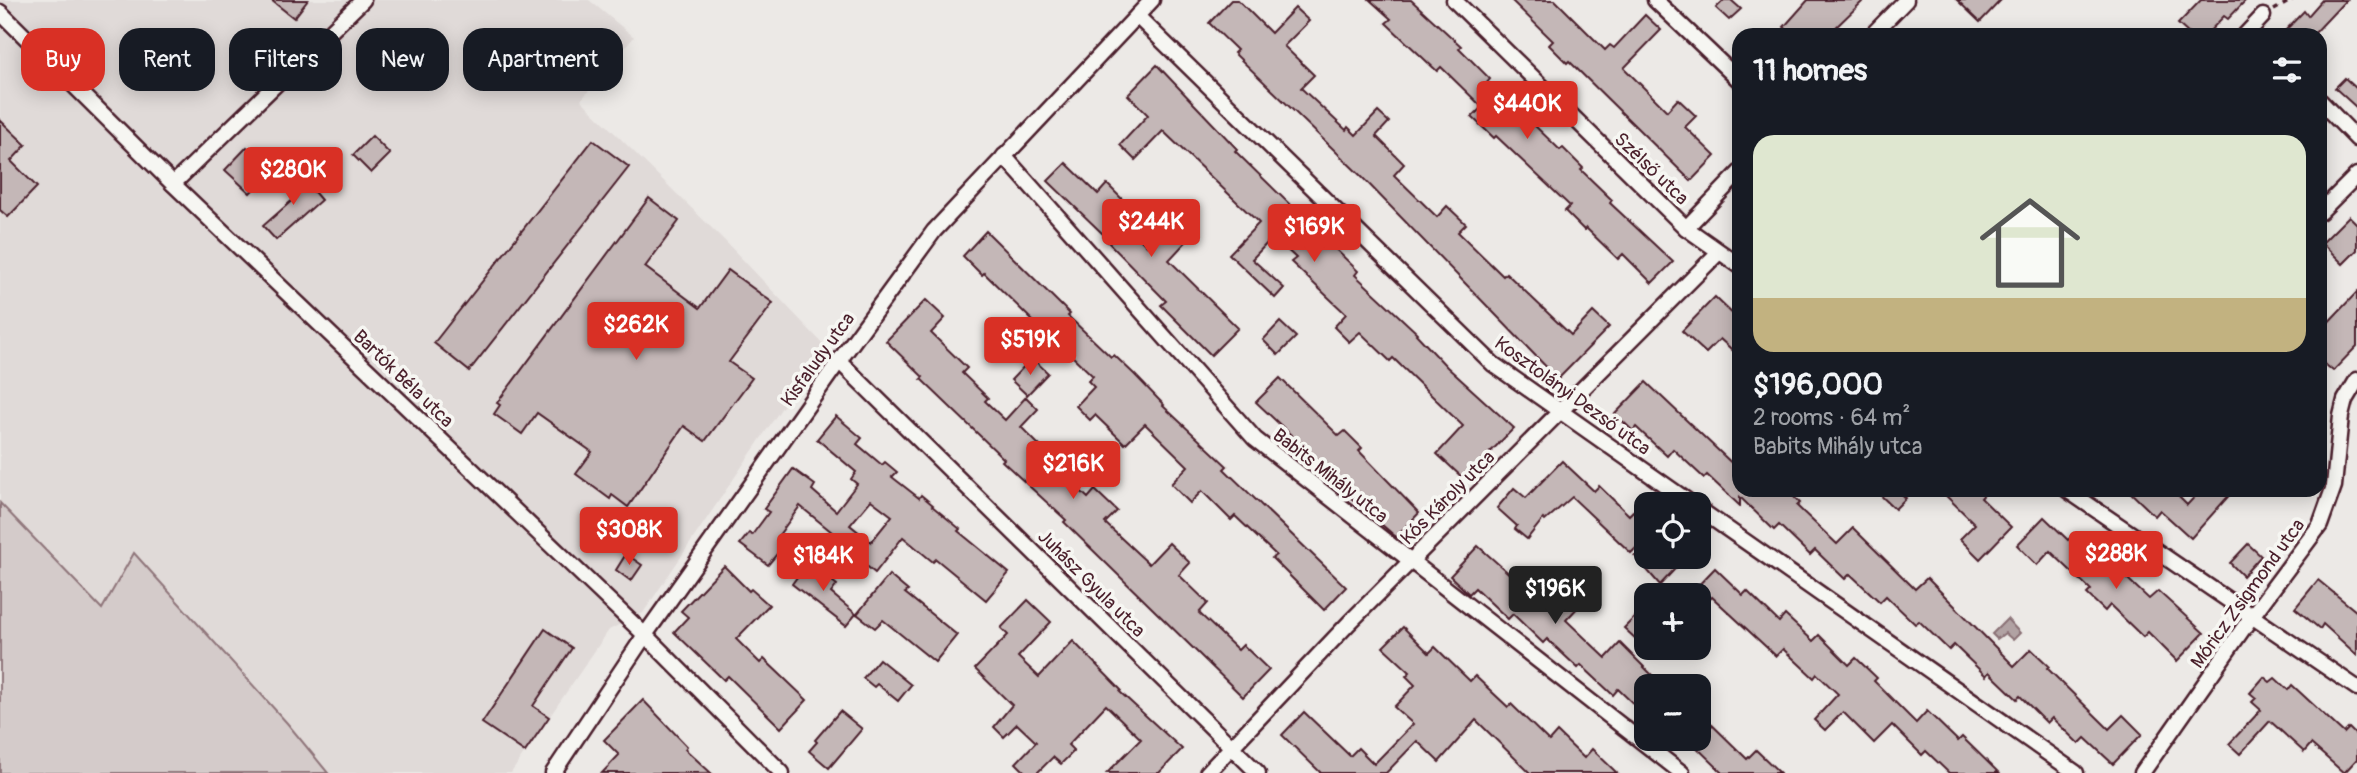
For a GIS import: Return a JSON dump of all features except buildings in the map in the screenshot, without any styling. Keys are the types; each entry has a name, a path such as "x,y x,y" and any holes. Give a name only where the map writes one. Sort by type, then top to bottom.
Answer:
{"street":[{"path":"173,184 363,0"},
{"name":"Kisfaludy utca","path":"553,773 645,635 934,231 1152,0"},
{"name":"Szélső utca","path":"1454,0 1686,228 1732,261"},
{"path":"1655,0 1732,73"},
{"path":"1879,28 1906,0"},
{"name":"Bartók Béla utca","path":"0,12 173,184 645,635 782,773"},
{"name":"Kosztolányi Dezső utca","path":"1137,16 1493,364 1675,492"},
{"path":"2254,28 2263,16"},
{"path":"2327,108 2357,139"},
{"name":"Babits Mihály utca","path":"1004,156 1255,439 1682,773"},
{"path":"2327,205 2357,175"},
{"path":"1686,228 1732,180"},
{"name":"Kós Károly utca","path":"1207,773 1559,410 1719,252"},
{"name":"Juhász Gyula utca","path":"839,361 1258,773"},
{"name":"Móricz Zsigmond utca","path":"2142,773 2252,616 2320,525 2334,486 2345,400 2357,380"},
{"path":"2077,497 2357,688"},
{"path":"1711,517 2076,773"}],"shaded area":[{"path":"0,0 589,0 634,37 623,50 623,28 463,28 463,91 589,91 581,100 725,241 824,345 643,613 609,630 511,773 328,773 287,723 135,553 102,609 0,503"},
{"path":"0,503 102,609 134,553 287,723 328,773 0,773"},
{"path":"2007,619 2020,633 2013,640 2005,633 1997,639 1992,634"}]}
